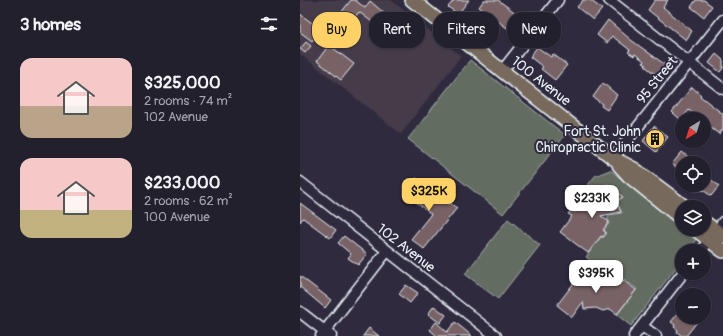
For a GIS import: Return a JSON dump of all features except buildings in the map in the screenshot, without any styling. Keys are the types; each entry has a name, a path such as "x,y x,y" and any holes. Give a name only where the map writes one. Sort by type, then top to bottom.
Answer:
{"main road":[{"name":"100 Avenue","path":"413,0 613,158 629,176 675,213"},
{"name":"100 Avenue","path":"613,158 634,169 676,200"},
{"path":"718,232 723,251"}],"street":[{"path":"502,71 558,0"},
{"path":"609,0 723,89"},
{"name":"95 Street","path":"613,158 723,20"},
{"name":"102 Avenue","path":"300,182 387,252 496,336"},
{"path":"707,244 718,232"},
{"path":"300,312 326,335 387,252"},
{"path":"634,336 678,280"},
{"path":"642,326 656,336"}],"shaded area":[{"path":"300,0 391,0 406,12 369,12 369,48 425,48 425,27 433,34 433,48 451,48 461,56 401,134 300,54"},
{"path":"470,60 565,135 503,214 408,139"},
{"path":"610,170 675,221 675,236 693,236 695,238 694,244 675,244 675,269 631,326 617,315 637,289 624,279 620,284 586,257 601,237 603,238 607,233 604,230 610,222 607,219 610,215 622,213 617,202 623,197 607,184 603,191 592,189 592,202 589,202 580,195 595,176"},
{"path":"508,219 540,245 498,299 465,274"}],"place":[{"name":"Fort St. John Chiropractic Clinic","path":"655,139"}]}
